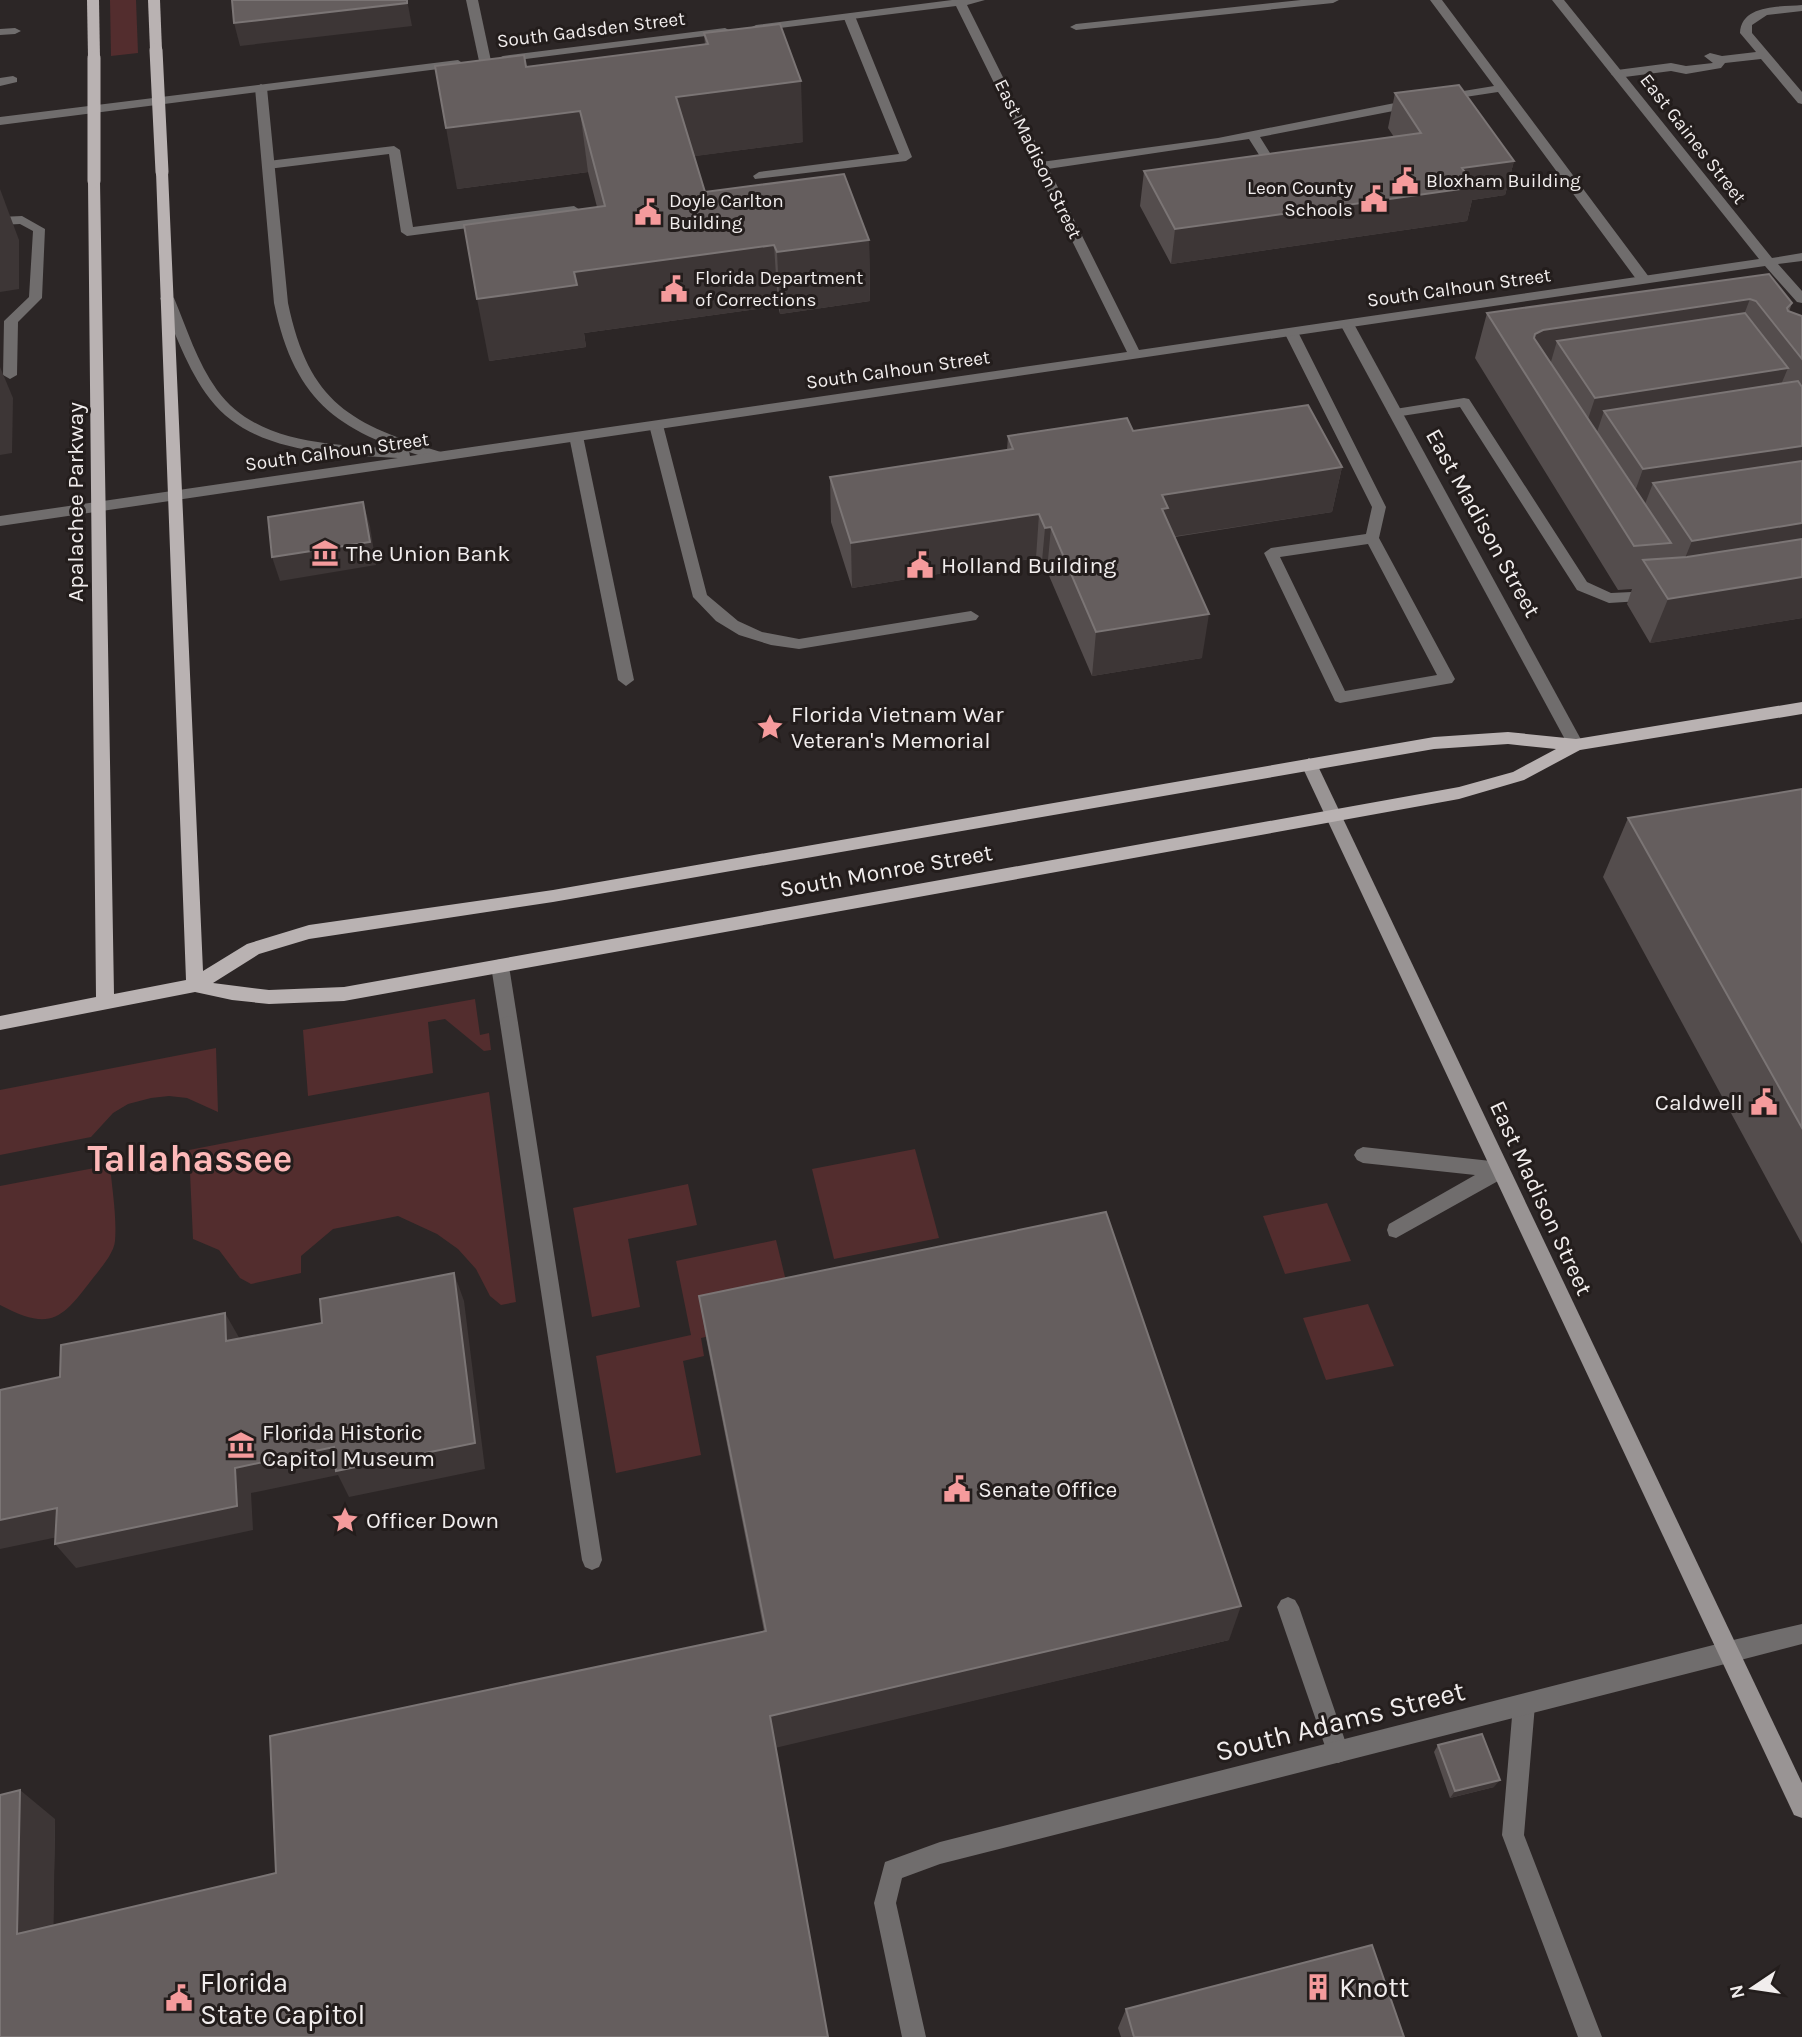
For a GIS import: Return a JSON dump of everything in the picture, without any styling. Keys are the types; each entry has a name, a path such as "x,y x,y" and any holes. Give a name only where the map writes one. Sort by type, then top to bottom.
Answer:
{"main road":[{"name":"Apalachee Parkway","path":"93,0 105,1003"},
{"path":"154,0 195,985"},
{"name":"South Monroe Street","path":"0,1023 195,985 253,949 309,932 553,896 1434,743 1485,738 1532,739 1576,745 1802,708"},
{"name":"South Monroe Street","path":"195,985 252,997 312,998 500,966 1500,783 1538,767 1576,745"},
{"name":"East Madison Street","path":"1309,764 1802,1807"}],"street":[{"path":"473,0 485,61"},
{"name":"South Gadsden Street","path":"0,121 979,0"},
{"path":"1076,27 1333,0"},
{"path":"1436,0 1644,280"},
{"name":"East Gaines Street","path":"1558,0 1748,239 1802,299"},
{"name":"East Madison Street","path":"960,1 1135,355"},
{"path":"1802,8 1753,15 1746,20 1746,33 1802,100"},
{"path":"759,176 906,157 849,16"},
{"path":"0,32 15,30"},
{"path":"1616,74 1671,67 1686,70 1710,67 1717,66 1721,60 1763,55"},
{"path":"0,82 13,80"},
{"path":"261,88 284,319 291,351 302,374 325,402 352,421 391,440 439,456"},
{"path":"1041,166 1253,136 1332,118 1502,88"},
{"path":"1253,136 1272,166"},
{"path":"268,164 394,150 407,232 574,210"},
{"path":"0,221 22,220 39,229 35,298 10,321 10,375"},
{"name":"South Calhoun Street","path":"0,521 1802,257"},
{"path":"167,298 198,368 212,392 233,415 251,428 272,436 318,445 439,456"},
{"name":"East Madison Street","path":"1347,324 1576,745"},
{"path":"1291,332 1379,507 1372,538 1447,679 1340,697 1271,554 1372,538"},
{"path":"1395,413 1464,402 1582,586 1609,598 1665,589"},
{"path":"656,425 701,597 714,613 741,630 770,642 799,644 971,616"},
{"path":"576,436 626,680"},
{"path":"500,966 592,1560"},
{"path":"1363,1155 1500,1170"},
{"path":"1396,1230 1500,1170"},
{"path":"1288,1607 1338,1752"},
{"name":"South Adams Street","path":"914,2037 885,1903 893,1870 940,1853 1802,1634"},
{"path":"1524,1705 1513,1835 1590,2037"}],"shaded area":[{"path":"110,0 136,0 138,53 111,56"},
{"path":"475,999 480,1035 489,1033 491,1050 484,1051 445,1019 428,1022 433,1073 308,1096 303,1030"},
{"path":"216,1048 218,1112 187,1098 151,1098 128,1104 113,1113 91,1137 0,1155 0,1090"},
{"path":"489,1092 516,1302 501,1305 490,1296 476,1269 458,1249 437,1234 398,1216 333,1229 301,1256 301,1273 251,1284 240,1278 219,1250 193,1239 189,1150"},
{"path":"915,1149 939,1238 834,1259 812,1169"},
{"path":"110,1165 115,1222 114,1246 107,1260 82,1292 63,1312 44,1319 32,1318 0,1305 0,1186"},
{"path":"688,1184 697,1225 628,1239 640,1307 592,1317 573,1208"},
{"path":"1327,1203 1351,1261 1285,1274 1263,1216"},
{"path":"776,1240 795,1318 701,1338 704,1356 683,1361 701,1455 616,1473 596,1356 691,1335 676,1261"},
{"path":"1368,1304 1394,1366 1326,1380 1303,1318"}],"building":[{"path":"232,0 407,0 407,3 234,23"},
{"path":"780,24 801,81 676,97 705,192 844,174 869,240 777,252 774,245 574,272 577,285 477,299 464,225 605,206 580,111 446,128 435,66 524,55 526,67 708,44 704,33"},
{"path":"1459,85 1514,161 1462,168 1475,187 1175,229 1144,171 1421,133 1395,93"},
{"path":"1769,274 1792,303 1787,308 1788,311 1802,316 1802,359 1756,301 1750,299 1543,330 1535,334 1534,338 1671,543 1634,546 1487,313"},
{"path":"1745,313 1788,368 1595,398 1557,341"},
{"path":"1798,381 1802,387 1802,446 1643,469 1604,411"},
{"path":"1308,405 1342,467 1162,495 1168,508 1162,509 1209,614 1096,632 1051,527 1045,528 1039,514 851,543 830,477 1013,449 1008,436 1127,418 1133,431"},
{"path":"1802,461 1802,523 1692,541 1653,483"},
{"path":"363,502 370,542 272,557 268,517"},
{"path":"1802,539 1802,577 1668,599 1643,560 1687,557"},
{"path":"1802,789 1802,1128 1628,818"},
{"path":"1106,1212 1241,1606 770,1716 828,2037 0,2037 0,1795 20,1790 17,1934 276,1873 270,1736 766,1631 699,1296"},
{"name":"Florida Historic Capitol Museum","path":"454,1273 475,1443 336,1471 334,1447 235,1468 237,1506 55,1544 57,1508 0,1520 0,1390 60,1377 61,1345 225,1313 226,1341 322,1323 320,1299"},
{"path":"1482,1734 1500,1780 1455,1791 1438,1745"},
{"name":"Knott","path":"1372,1945 1404,2037 1134,2037 1126,2009"}],"place":[{"name":"Bloxham Building","path":"1405,181"},
{"name":"Leon County Schools","path":"1374,199"},
{"name":"Doyle Carlton Building","path":"648,212"},
{"name":"Florida Department of Corrections","path":"674,289"},
{"name":"The Union Bank","path":"325,553"},
{"name":"Holland Building","path":"920,565"},
{"name":"Florida Vietnam War Veteran's Memorial","path":"770,727"},
{"name":"Caldwell","path":"1764,1102"},
{"name":"Florida Historic Capitol Museum","path":"241,1445"},
{"name":"Senate Office","path":"957,1489"},
{"name":"Officer Down","path":"345,1520"},
{"name":"Knott","path":"1318,1987"},
{"name":"Florida State Capitol","path":"179,1998"}],"district":[{"name":"Tallahassee","path":"190,1158"}]}
